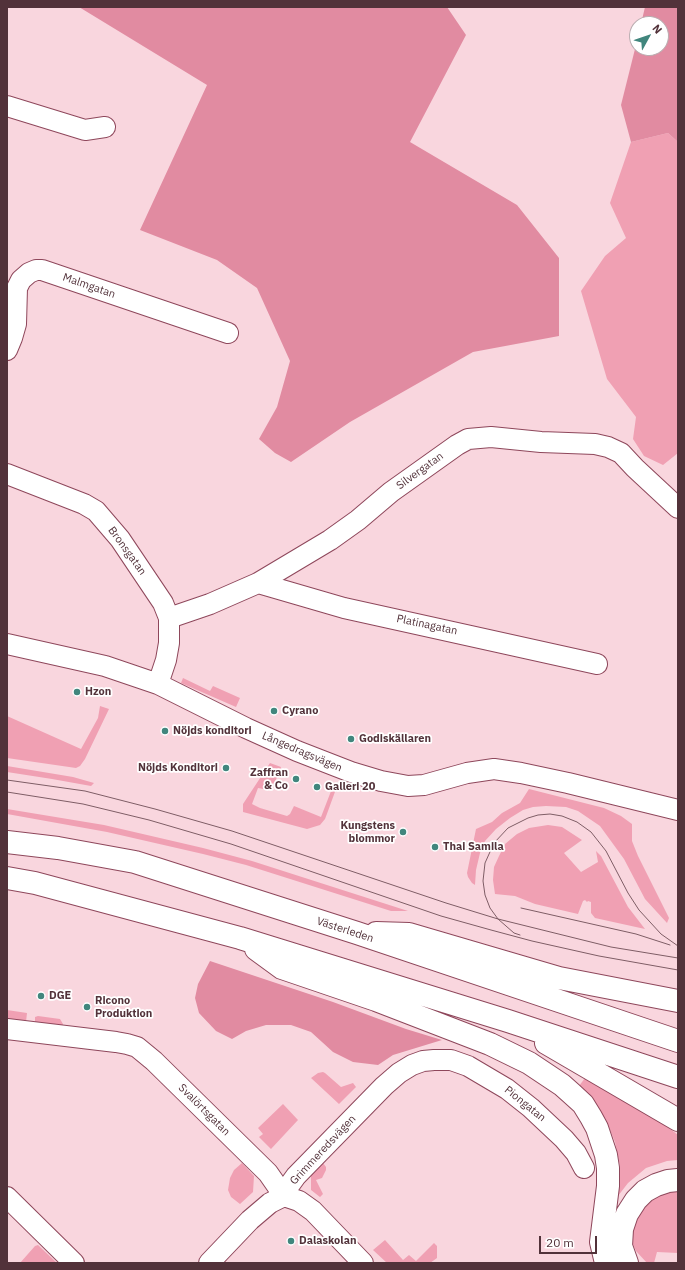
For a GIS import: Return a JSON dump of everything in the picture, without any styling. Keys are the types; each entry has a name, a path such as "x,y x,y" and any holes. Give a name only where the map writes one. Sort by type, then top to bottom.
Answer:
{"highway":[{"name":"Västerleden","path":"7,842 58,848 135,862 357,933 678,1041"},
{"path":"7,878 35,883 240,938 678,1077"},
{"path":"357,933 409,934 559,978 678,1001"},
{"path":"240,938 282,968 376,1000 490,1044 529,1063 562,1085 583,1104 597,1128 606,1155 608,1186 601,1242 606,1263"},
{"path":"508,1022 678,1120"},
{"path":"655,1069 678,1084"},
{"path":"626,1263 621,1246 622,1229 627,1214 633,1204 645,1191 656,1185 668,1181 678,1180"}],"street":[{"path":"7,106 85,130 105,127"},
{"name":"Malmgatan","path":"7,350 16,324 17,288 21,280 29,273 36,270 49,272 228,333"},
{"name":"Silvergatan","path":"169,618 210,604 258,583 330,540 358,520 391,492 457,445 468,439 491,438 595,444 608,447 621,454 634,468 678,508"},
{"name":"Bronsgatan","path":"7,474 70,497 96,511 120,539 163,603 169,618 169,643 166,660 158,684"},
{"name":"Platinagatan","path":"258,583 344,608 596,664"},
{"name":"Långedragsvägen","path":"7,644 105,666 158,684 246,728 297,751 351,772 381,781 408,786 424,785 472,772 494,769 568,783 678,810"},
{"name":"Svalörtsgatan","path":"7,1029 116,1042 137,1047 154,1061 268,1173 284,1196"},
{"name":"Grimmeredsvägen","path":"209,1263 250,1220 270,1203 284,1196 288,1187 296,1176 389,1082 412,1065 423,1061 451,1060"},
{"name":"Piongatan","path":"451,1060 468,1066 488,1077 532,1108 564,1139 576,1153 584,1168"},
{"path":"284,1196 299,1200 313,1211 363,1263"},
{"path":"7,1197 74,1263"}],"shaded area":[{"path":"79,7 447,7 466,35 410,142 517,205 559,258 559,336 473,352 350,422 291,462 275,453 259,439 277,407 290,361 257,288 217,260 140,230 207,85"},
{"path":"645,7 678,7 678,142 668,133 631,142 621,105 633,56 669,56 669,16 643,16"},
{"path":"668,133 678,142 678,453 663,465 644,456 633,439 636,417 607,379 581,291 605,256 626,238 610,203 631,142"},
{"path":"183,678 210,691 213,686 240,698 236,707 181,683"},
{"path":"100,706 109,709 85,759 80,766 76,768 7,758 7,716 81,749 98,718"},
{"path":"270,763 281,767 275,782 268,790 258,788 252,804 287,816 290,814 294,806 321,817 333,786 336,789 325,819 320,825 307,829 243,812 243,804"},
{"path":"7,766 73,777 94,783 91,786 7,772"},
{"path":"529,789 604,808 621,816 632,824 632,841 669,918 667,923 645,899 624,859 600,826 578,811 566,807 546,806 533,807 523,810 496,829 485,841 480,853 476,870 475,885 472,883 467,873 476,829 492,822 502,813 520,803"},
{"path":"7,809 104,825 203,848 252,861 408,911 391,911 246,865 203,854 107,832 7,814"},
{"path":"548,825 562,827 582,840 564,853 581,872 598,862 596,851 601,856 628,907 645,929 595,918 591,913 591,902 587,902 585,900 583,901 578,914 535,904 515,896 495,894 493,880 494,867 505,844 517,834 529,828"},
{"path":"210,961 442,1040 393,1055 378,1065 353,1062 333,1052 311,1032 291,1025 266,1025 246,1031 232,1039 216,1031 199,1013 195,998 198,984"},
{"path":"7,1010 27,1013 26,1022 7,1020"},
{"path":"38,1016 60,1019 63,1024 62,1027 35,1023 35,1017"},
{"path":"323,1072 341,1087 353,1083 356,1087 339,1104 311,1078 318,1073"},
{"path":"585,1078 665,1125 678,1135 678,1160 667,1161 646,1168 628,1183 618,1196 620,1166 615,1142 605,1118 579,1086"},
{"path":"283,1104 298,1120 271,1149 259,1137 263,1134 258,1128"},
{"path":"242,1163 254,1176 253,1192 240,1204 231,1197 228,1190 230,1178 234,1170"},
{"path":"323,1163 326,1170 322,1178 316,1180 323,1194 320,1197 311,1190 311,1174"},
{"path":"678,1192 678,1253 657,1252 654,1263 647,1263 636,1251 632,1242 631,1232 634,1221 647,1202 659,1194"},
{"path":"385,1240 403,1260 409,1255 416,1261 434,1243 437,1246 437,1258 430,1263 387,1263 373,1250"},
{"path":"38,1245 57,1263 20,1263 35,1246"}],"tram line":[{"path":"7,780 85,791 155,809 232,831 498,919 611,947 678,958"},
{"path":"7,792 83,804 149,820 231,844 441,916 532,941 599,956 678,970"},
{"path":"520,935 514,933 498,919 490,908 485,895 483,881 485,863 494,843 508,828 528,818 550,814 562,816 577,822 591,832 606,851 628,893 639,910 661,934 678,946"},
{"path":"521,908 636,934 670,945"}],"place":[{"name":"Hzon","path":"77,692"},
{"name":"Cyrano","path":"274,711"},
{"name":"Nöjds konditori","path":"165,731"},
{"name":"Godiskällaren","path":"351,739"},
{"name":"Nöjds Konditori","path":"226,768"},
{"name":"Zaffran & Co","path":"296,779"},
{"name":"Galleri 20","path":"317,787"},
{"name":"Kungstens blommor","path":"403,832"},
{"name":"Thai Samila","path":"435,847"},
{"name":"DGE","path":"41,996"},
{"name":"Ricono Produktion","path":"87,1007"},
{"name":"Dalaskolan","path":"291,1241"}]}
